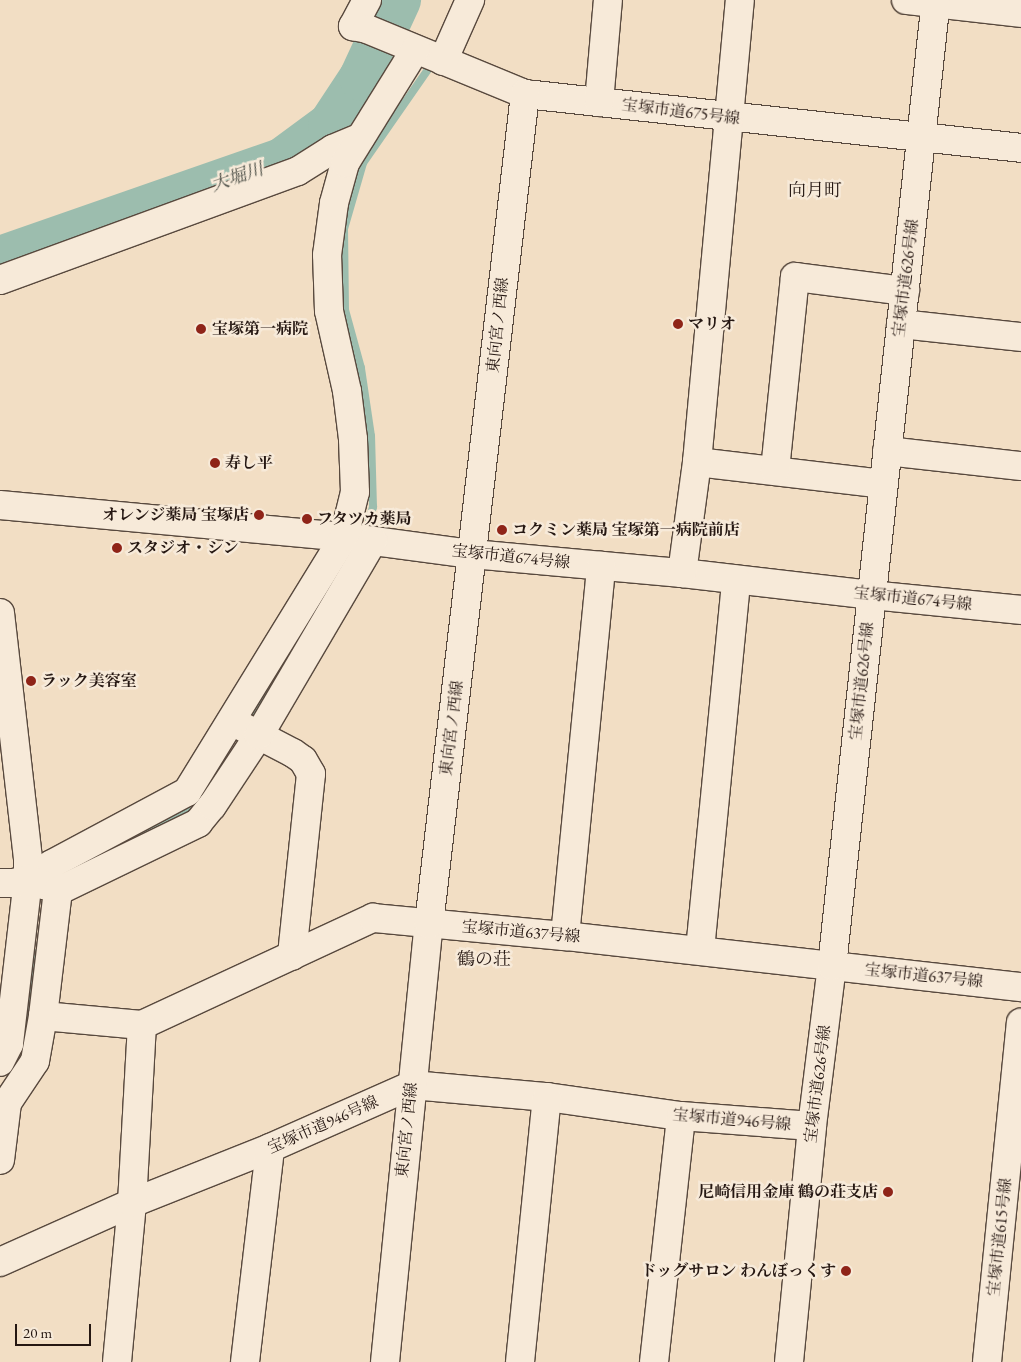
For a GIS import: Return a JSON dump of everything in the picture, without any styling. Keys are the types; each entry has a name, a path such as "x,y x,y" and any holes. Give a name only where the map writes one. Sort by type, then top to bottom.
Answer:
{"street":[{"name":"宝塚市道675号線","path":"367,0 360,28 525,94 1021,148"},
{"path":"443,61 470,0"},
{"path":"598,102 608,0"},
{"path":"682,572 697,462 740,0"},
{"path":"906,0 936,1 1021,13"},
{"name":"宝塚市道626号線","path":"789,1362 812,1126 832,966 870,595 936,1"},
{"path":"0,883 44,885 198,822 212,806 245,728 344,537 355,492 353,439 347,391 329,311 327,255 334,203 345,163 409,47"},
{"name":"東向宮ノ西線","path":"385,1362 429,924 525,94"},
{"path":"0,280 298,170 361,136"},
{"path":"775,470 795,278 905,291"},
{"path":"901,324 1021,337"},
{"path":"887,451 1021,466"},
{"path":"697,462 883,484"},
{"name":"宝塚市道674号線","path":"0,505 344,537 472,554 682,572 736,580 1021,610"},
{"path":"245,728 373,541"},
{"path":"565,936 601,566"},
{"path":"700,950 736,580"},
{"path":"0,613 28,859 44,885 43,1016 34,1061 7,1103 2,1125 0,1160"},
{"path":"245,728 303,760 311,774 292,956"},
{"path":"0,1062 9,1044 7,985 44,885"},
{"name":"宝塚市道637号線","path":"43,1016 142,1025 373,918 700,950 1021,987"},
{"name":"宝塚市道615号線","path":"987,1362 1021,1023"},
{"path":"117,1362 132,1203 142,1025"},
{"name":"宝塚市道946号線","path":"0,1261 132,1203 270,1148 412,1085 547,1097 681,1116 812,1126"},
{"path":"520,1362 547,1097"},
{"path":"654,1362 681,1116"},
{"path":"245,1362 270,1148"}],"waterway":[{"name":"大堀川","path":"0,259 282,161 331,125 362,78 398,0"},
{"path":"369,520 373,507 371,436 361,368 345,310 344,229 363,163 429,68"},
{"path":"248,726 271,688"},
{"path":"116,845 203,799"},
{"path":"25,1040 33,952"}],"place":[{"name":"マリオ","path":"678,324"},
{"name":"宝塚第一病院","path":"201,329"},
{"name":"寿し平","path":"215,463"},
{"name":"オレンジ薬局 宝塚店","path":"259,515"},
{"name":"フタツカ薬局","path":"307,519"},
{"name":"コクミン薬局 宝塚第一病院前店","path":"502,530"},
{"name":"スタジオ・シン","path":"117,548"},
{"name":"ラック美容室","path":"31,681"},
{"name":"尼崎信用金庫 鶴の荘支店","path":"888,1192"},
{"name":"ドッグサロン わんぼっくす","path":"846,1271"}],"district":[{"name":"向月町","path":"815,190"},
{"name":"鶴の荘","path":"484,959"}]}
